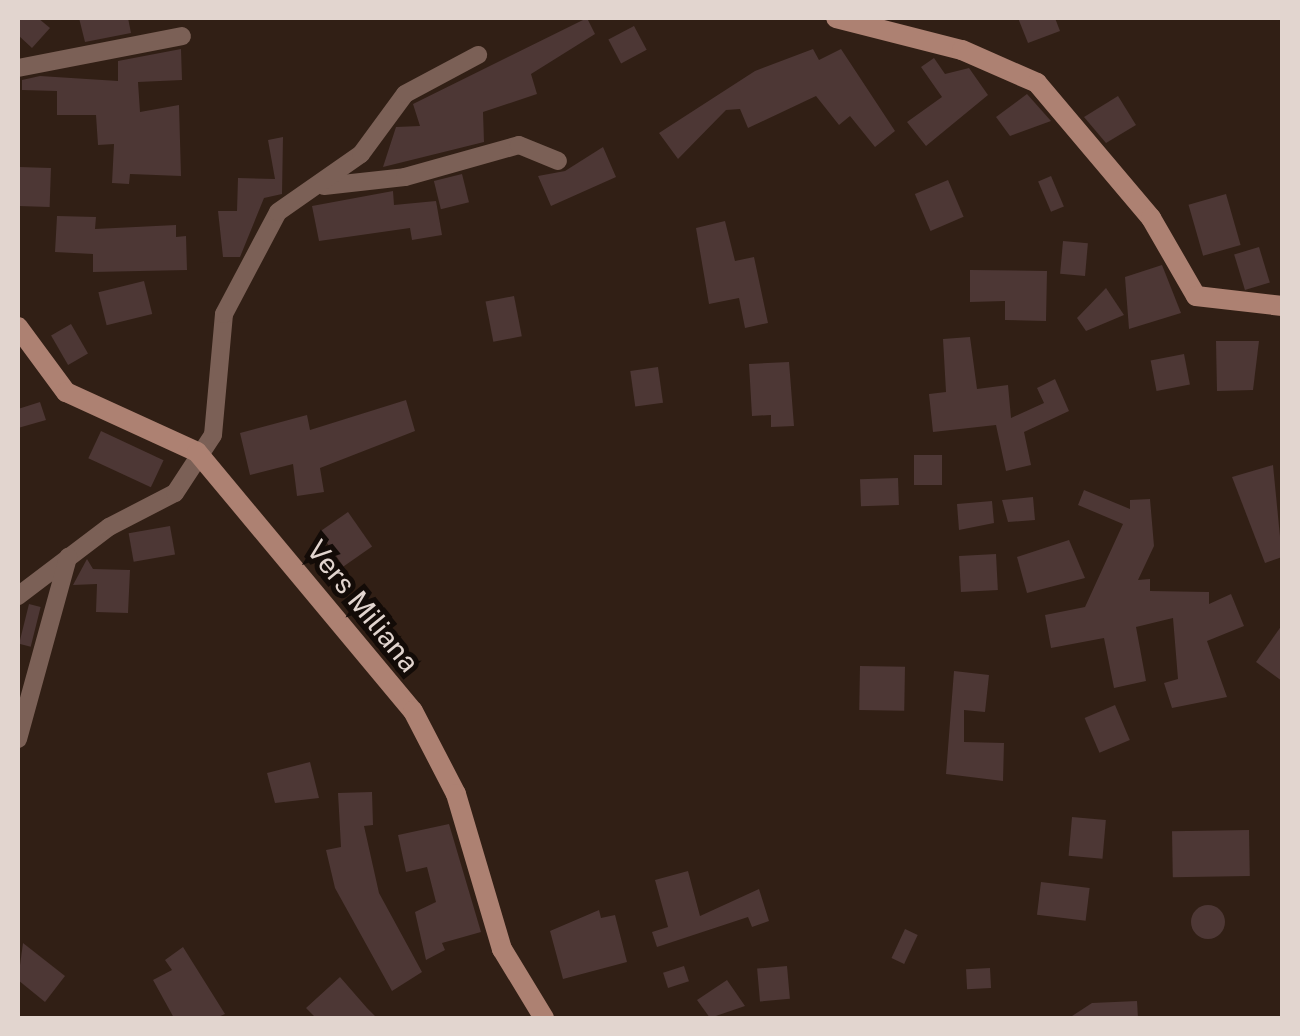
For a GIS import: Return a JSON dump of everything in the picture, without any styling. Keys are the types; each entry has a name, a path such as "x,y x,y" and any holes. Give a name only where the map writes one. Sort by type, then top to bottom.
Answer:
{"main road":[{"path":"836,18 979,56 1037,83 1151,218 1196,296 1282,306"},
{"name":"Vers Miliana","path":"18,327 66,392 202,458 414,711 456,794 502,948 544,1018"}],"street":[{"path":"18,68 182,36"},
{"path":"18,596 68,557 175,493 202,458 218,407 224,314 278,212 360,154 405,94 478,55"},
{"path":"316,187 406,176 519,146 558,161"},
{"path":"18,739 68,557"}],"building":[{"path":"18,18 38,18 50,28 32,48 18,35"},
{"path":"79,18 128,18 131,33 85,42"},
{"path":"587,18 595,34 531,74 537,94 483,112 484,142 383,167 396,127 420,126 413,104"},
{"path":"1018,18 1055,18 1060,31 1028,43"},
{"path":"634,26 647,50 621,63 608,40"},
{"path":"181,49 182,80 138,82 140,112 179,105 181,176 130,174 129,184 112,183 114,144 98,145 96,115 57,115 57,91 22,90 22,80 40,76 118,81 118,61"},
{"path":"813,49 819,60 841,49 895,131 875,147 850,116 839,125 816,96 748,128 740,109 726,110 678,159 659,133 755,71"},
{"path":"934,58 945,74 969,68 988,95 926,146 907,122 942,97 921,67"},
{"path":"1027,94 1051,121 1010,136 996,117"},
{"path":"1118,96 1136,125 1106,143 1084,117"},
{"path":"283,137 282,194 264,198 240,257 223,257 218,211 237,211 238,178 275,179 268,140"},
{"path":"603,147 616,177 551,206 538,176 565,171"},
{"path":"19,167 51,168 50,207 18,206"},
{"path":"462,174 469,202 441,209 434,181"},
{"path":"1051,176 1064,206 1051,212 1038,181"},
{"path":"948,180 964,217 930,231 915,194"},
{"path":"393,191 394,205 436,201 442,235 412,240 410,228 319,241 312,206"},
{"path":"1226,194 1241,245 1203,256 1189,205"},
{"path":"57,216 96,217 95,229 176,225 176,237 186,236 187,270 93,272 93,254 55,252"},
{"path":"725,221 735,261 754,257 768,323 745,328 739,298 709,304 696,228"},
{"path":"1063,241 1088,243 1085,276 1060,274"},
{"path":"1259,247 1270,282 1245,290 1234,255"},
{"path":"1162,265 1181,313 1129,329 1125,277"},
{"path":"970,270 1047,271 1046,321 1005,320 1005,301 970,302"},
{"path":"144,281 152,314 107,325 98,292"},
{"path":"1106,288 1124,315 1086,331 1077,318"},
{"path":"514,296 522,336 493,342 486,302"},
{"path":"71,324 88,353 68,365 51,336"},
{"path":"970,337 977,389 1008,385 1011,418 1044,403 1037,388 1055,379 1069,411 1024,432 1031,465 1006,471 996,425 933,432 929,394 946,392 943,339"},
{"path":"1216,341 1259,341 1253,390 1217,391"},
{"path":"1184,354 1190,384 1157,391 1151,360"},
{"path":"789,362 794,426 771,427 771,415 752,416 749,364"},
{"path":"658,367 663,403 635,407 630,371"},
{"path":"406,400 415,431 320,468 324,492 297,496 293,464 250,475 240,433 307,415 310,430"},
{"path":"40,402 46,420 18,428 18,409"},
{"path":"101,431 164,460 151,487 88,458"},
{"path":"914,455 942,455 942,485 914,485"},
{"path":"1273,465 1282,557 1265,563 1232,477"},
{"path":"898,478 899,505 861,506 860,479"},
{"path":"1084,490 1130,509 1130,500 1150,499 1154,546 1138,580 1150,579 1150,591 1209,592 1209,604 1231,594 1244,626 1207,641 1227,697 1172,708 1164,683 1178,679 1173,618 1136,627 1146,681 1114,688 1104,638 1051,648 1045,615 1085,607 1123,524 1078,505"},
{"path":"1033,497 1035,520 1008,522 1002,500"},
{"path":"992,501 994,523 959,530 957,504"},
{"path":"348,512 372,546 343,566 319,532"},
{"path":"170,526 175,555 134,562 129,533"},
{"path":"1069,540 1085,578 1027,593 1017,557"},
{"path":"996,554 998,590 961,592 959,556"},
{"path":"87,559 93,569 130,570 128,613 96,612 97,584 73,585"},
{"path":"29,604 41,607 31,647 19,644"},
{"path":"1282,625 1282,681 1256,662"},
{"path":"860,666 905,667 904,711 859,710"},
{"path":"954,671 989,675 985,712 964,710 964,742 1004,743 1003,781 946,774"},
{"path":"1115,705 1130,740 1099,753 1085,718"},
{"path":"310,762 319,798 275,803 267,773"},
{"path":"372,792 373,825 364,826 379,893 422,972 392,991 335,888 326,850 341,847 338,793"},
{"path":"1072,817 1106,820 1102,859 1069,856"},
{"path":"449,824 481,932 442,943 445,950 426,960 415,912 436,902 427,867 406,872 398,835"},
{"path":"1249,830 1250,876 1173,877 1172,831"},
{"path":"688,871 700,916 759,889 769,921 752,927 748,917 657,947 652,932 668,927 655,880"},
{"path":"1041,882 1090,888 1086,921 1037,915"},
{"path":"1208,905 1220,910 1225,922 1220,934 1208,939 1196,934 1191,922 1196,910"},
{"path":"599,910 601,918 615,915 627,962 563,979 550,931"},
{"path":"905,929 918,935 904,964 891,958"},
{"path":"23,943 65,976 45,1002 18,980"},
{"path":"183,947 225,1014 216,1018 174,1018 153,980 172,970 165,960"},
{"path":"684,966 689,981 668,988 663,973"},
{"path":"787,966 790,999 760,1001 757,969"},
{"path":"990,968 991,988 967,989 966,969"},
{"path":"340,977 377,1018 316,1018 306,1008"},
{"path":"727,980 745,1006 710,1018 697,1000"},
{"path":"1137,1001 1138,1018 1069,1018 1092,1003"}]}
